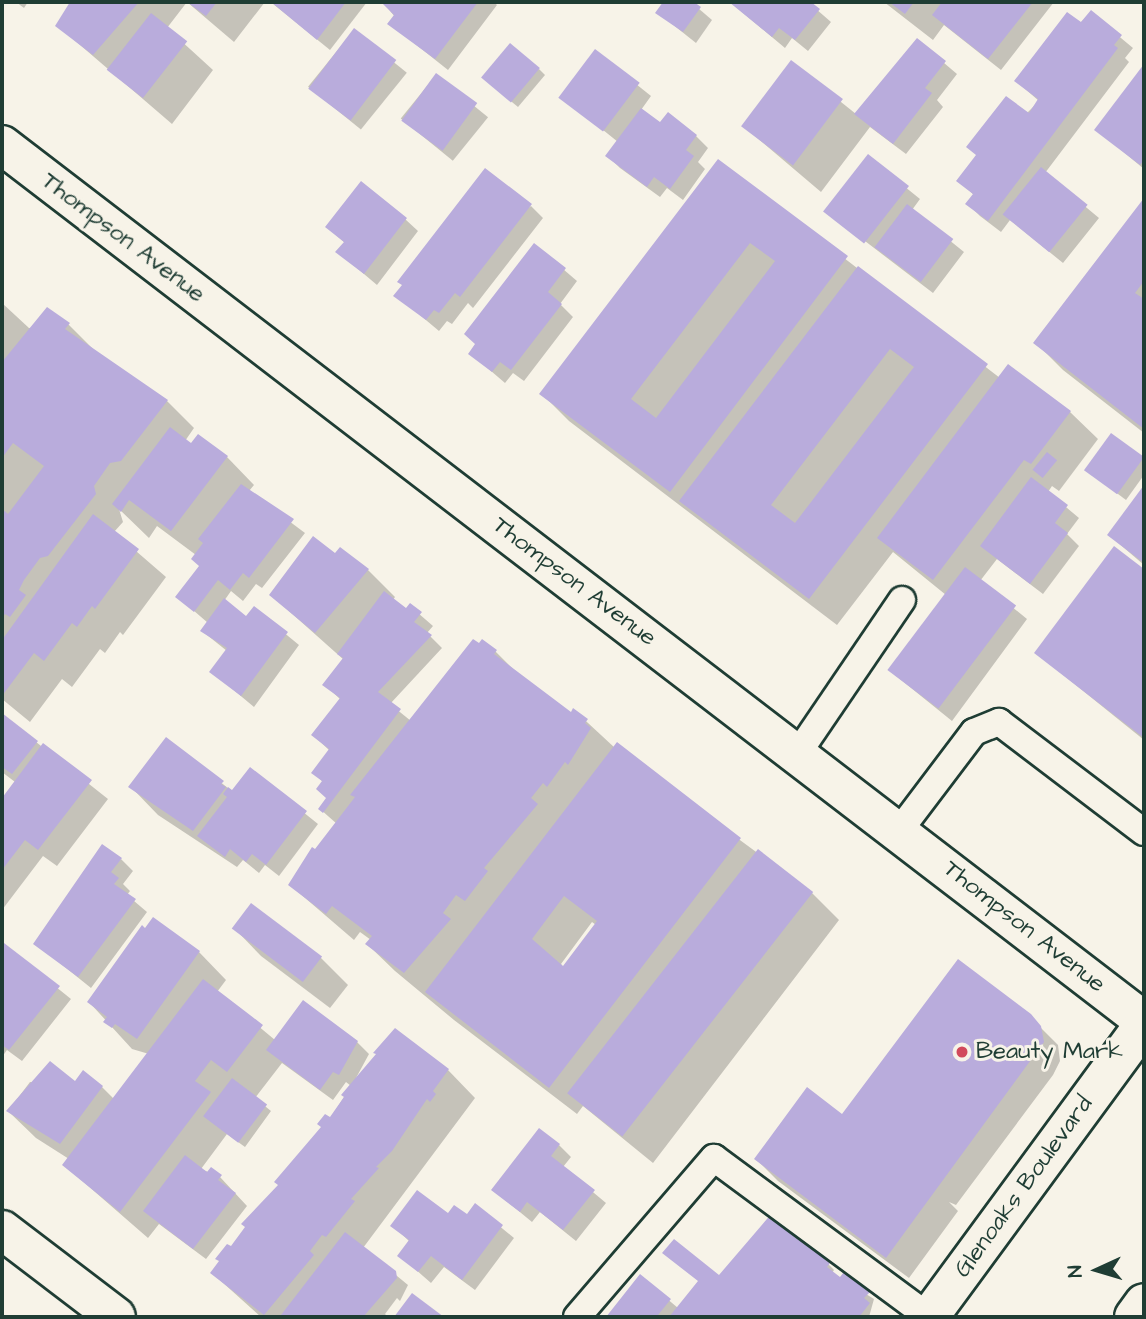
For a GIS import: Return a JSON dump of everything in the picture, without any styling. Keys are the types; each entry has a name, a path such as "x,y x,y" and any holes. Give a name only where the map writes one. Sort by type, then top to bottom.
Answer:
{"street":[{"name":"Thompson Avenue","path":"2,145 798,753 1144,1023"},
{"name":"Glenoaks Boulevard","path":"929,1317 1144,1023"},
{"path":"2,1230 116,1317"},
{"path":"1134,1317 1144,1303"}],"lane":[{"path":"798,753 902,600"},
{"path":"899,831 974,732 999,722 1144,832"},
{"path":"577,1317 714,1158 929,1317"}],"building":[{"path":"70,2 139,2 93,55 55,26"},
{"path":"187,2 217,2 206,16"},
{"path":"271,2 346,2 317,40"},
{"path":"381,2 478,2 435,59 387,24 394,15"},
{"path":"663,2 694,2 701,7 683,32 655,13"},
{"path":"729,2 811,2 820,9 795,40 779,28 772,37"},
{"path":"889,2 914,2 905,14"},
{"path":"942,2 1033,2 988,59 932,15"},
{"path":"1091,10 1122,35 1114,45 1118,48 988,221 965,204 973,194 956,181 976,155 966,147 1006,96 1029,113 1038,99 1014,81 1067,12 1081,22"},
{"path":"151,13 187,41 143,98 107,70"},
{"path":"354,28 396,60 351,121 308,89"},
{"path":"917,38 946,61 925,88 932,93 893,144 854,114"},
{"path":"510,43 540,68 511,103 481,77"},
{"path":"595,49 640,83 603,131 558,98"},
{"path":"791,60 843,99 793,165 741,126"},
{"path":"1144,64 1144,160 1140,165 1094,130"},
{"path":"436,73 477,103 443,151 401,121"},
{"path":"641,108 660,122 668,112 697,135 686,150 694,156 670,189 654,177 647,187 605,156"},
{"path":"868,154 909,186 864,244 823,212"},
{"path":"718,159 848,256 670,492 539,394","holes":["750,243 775,261 656,418 631,399"]},
{"path":"1041,167 1088,205 1049,252 1003,214"},
{"path":"485,168 532,204 460,297 455,293 439,313 434,310 426,320 393,296 402,285 397,282"},
{"path":"361,181 407,218 364,274 335,252 344,242 325,227"},
{"path":"1144,198 1144,281 1135,293 1144,299 1144,429 1033,343"},
{"path":"907,204 953,239 921,282 875,247"},
{"path":"534,243 566,268 548,292 562,304 511,370 500,362 492,372 468,354 475,344 464,334"},
{"path":"858,266 988,364 809,599 679,501","holes":["890,349 914,367 795,523 771,505"]},
{"path":"47,307 70,323 65,329 168,400 121,461 110,463 94,486 96,494 48,556 40,558 24,580 19,590 26,595 10,617 5,614 2,618 2,509 8,514 44,466 13,443 2,458 2,362"},
{"path":"1008,364 1071,411 1031,464 1024,460 933,580 877,538"},
{"path":"170,427 191,443 198,434 228,456 171,531 129,500 121,512 112,504"},
{"path":"1111,433 1144,457 1117,494 1084,470"},
{"path":"1047,452 1057,460 1043,478 1033,470"},
{"path":"1031,477 1068,505 1055,523 1068,533 1030,584 980,546"},
{"path":"241,484 294,519 249,578 243,573 230,590 218,580 194,612 175,597 199,566 191,559 203,543 198,539"},
{"path":"1144,485 1144,563 1107,535"},
{"path":"93,514 139,549 95,609 92,606 77,627 72,623 44,661 34,653 2,696 2,640"},
{"path":"313,536 335,553 340,547 369,569 315,633 269,595"},
{"path":"1114,546 1144,569 1144,738 1034,653"},
{"path":"965,567 1016,606 938,709 887,670"},
{"path":"384,591 406,608 410,603 422,612 414,622 432,635 378,692 401,709 323,813 318,809 326,798 316,789 322,781 311,773 329,749 311,735 340,698 322,685 343,658 337,654"},
{"path":"224,598 246,616 254,606 288,632 241,696 209,672 227,648 200,631"},
{"path":"473,639 479,643 482,639 497,650 494,654 571,712 573,708 588,719 585,723 591,728 568,765 565,762 547,787 543,783 531,798 538,804 484,868 488,871 465,901 456,895 443,913 451,919 404,973 365,944 372,936 332,906 326,914 288,885 312,847 315,849 355,797 350,795"},
{"path":"2,713 38,741 12,774 2,767"},
{"path":"166,737 224,781 221,784 226,787 193,831 128,787"},
{"path":"617,742 741,838 549,1088 425,992","holes":["564,896 597,921 563,966 532,939"]},
{"path":"43,743 92,780 38,850 25,840 2,870 2,798"},
{"path":"250,767 307,811 266,865 252,854 246,862 230,849 225,857 197,836 227,797 223,794 228,787 232,790"},
{"path":"102,844 122,858 111,872 119,878 114,884 136,899 78,977 33,944"},
{"path":"758,849 813,892 622,1136 567,1093"},
{"path":"251,903 322,957 303,982 232,929"},
{"path":"153,917 200,951 137,1039 115,1024 112,1028 103,1022 107,1017 87,1002 142,925 145,928"},
{"path":"4,943 60,986 9,1050 2,1045"},
{"path":"958,959 1031,1014 1041,1026 1044,1042 886,1258 754,1159 807,1087 842,1114"},
{"path":"203,979 263,1025 227,1072 211,1060 195,1081 211,1092 120,1212 62,1165"},
{"path":"303,1000 358,1041 339,1075 333,1072 320,1090 266,1050"},
{"path":"395,1028 449,1069 433,1091 436,1094 430,1102 427,1099 392,1151 351,1199 355,1201 326,1237 322,1235 310,1251 314,1255 264,1315 210,1273 219,1261 215,1259 227,1244 231,1246 245,1227 241,1224 278,1185 274,1182 321,1127 317,1124 325,1114 330,1117 344,1097 341,1095"},
{"path":"50,1061 75,1081 83,1070 103,1086 60,1144 6,1111"},
{"path":"232,1078 267,1104 238,1143 203,1116"},
{"path":"539,1128 560,1144 551,1156 595,1190 563,1230 527,1202 520,1212 491,1190"},
{"path":"185,1155 207,1172 211,1167 222,1175 218,1180 236,1193 193,1249 143,1211"},
{"path":"417,1190 448,1213 454,1205 467,1214 475,1203 503,1225 462,1280 431,1256 418,1272 397,1256 409,1240 390,1226"},
{"path":"773,1212 830,1263 827,1267 840,1277 844,1272 870,1292 864,1298 870,1303 859,1317 669,1317 698,1281 662,1253 674,1239 719,1275"},
{"path":"345,1232 396,1271 397,1278 363,1317 281,1315"},
{"path":"640,1274 671,1299 658,1315 662,1317 606,1317"},
{"path":"412,1293 444,1317 394,1317"}],"place":[{"name":"Beauty Mark","path":"962,1052"}]}
